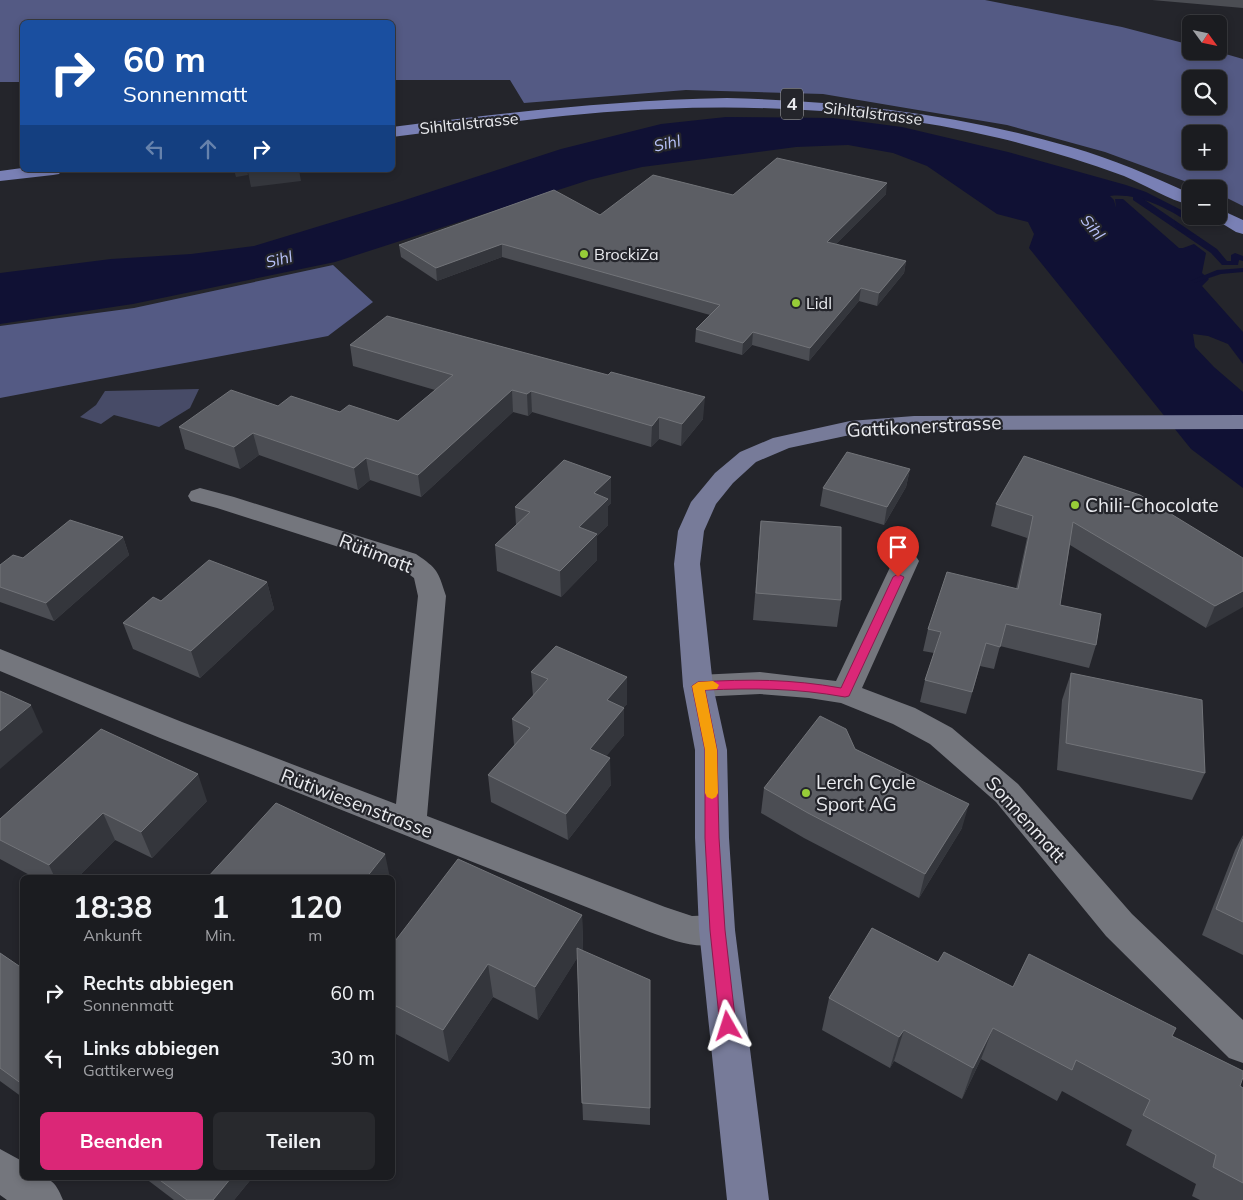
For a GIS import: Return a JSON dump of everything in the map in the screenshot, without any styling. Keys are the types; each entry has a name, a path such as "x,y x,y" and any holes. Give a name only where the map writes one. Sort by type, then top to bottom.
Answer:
{"main road":[{"name":"Sihltalstrasse","path":"395,132 659,104 759,103 843,108 952,124 1041,144 1112,167 1182,196"},
{"path":"0,176 35,172"},
{"path":"1227,219 1243,228"},
{"name":"Gattikonerstrasse","path":"748,1200 718,930 712,838 711,750 698,686 687,564 691,531 704,502 724,478 748,457 781,444 813,435 880,424 1243,422"}],"street":[{"name":"Rütimatt","path":"200,496 225,502 407,560 426,574 432,596 410,824"},
{"path":"845,693 906,561"},
{"name":"Rütiwiesenstrasse","path":"0,660 410,824 659,920 692,931 718,930"},
{"name":"Sonnenmatt","path":"698,686 760,683 809,687 845,693 904,716 941,736 1007,793 1119,925 1243,1045"},
{"path":"0,1170 42,1200"}],"shaded area":[{"path":"0,0 985,0 1122,27 1182,43 1182,60 1228,60 1228,55 1243,59 1243,206 1227,198 1227,180 1182,180 1105,152 1007,125 823,94 686,90 524,103 510,80 395,80 395,20 20,20 20,82 0,82"},
{"path":"333,265 373,302 328,336 0,398 0,326 134,308"},
{"path":"199,389 190,408 159,427 114,415 101,424 80,417 96,405 105,391"}],"water":[{"name":"Sihl","path":"726,117 833,118 902,127 1008,152 1126,185 1146,192 1182,210 1182,218 1160,206 1141,199 1110,196 1114,200 1116,208 1115,199 1123,199 1179,248 1194,244 1206,253 1202,273 1209,279 1202,286 1243,332 1243,364 1228,344 1208,336 1193,334 1195,347 1214,367 1243,392 1243,488 1191,449 1029,248 1034,234 1028,222 997,214 927,166 893,153 848,145 796,147 642,167 589,180 335,262 133,304 0,324 0,273 111,259 191,254 254,246 402,201 561,149 661,124"}],"building":[{"path":"777,158 887,183 827,242 906,261 879,293 861,288 810,348 753,332 743,343 696,329 720,305 502,244 436,268 399,245 554,190 600,215 653,175 733,195"},
{"path":"387,316 608,375 611,372 705,397 682,424 659,417 652,426 531,391 527,394 512,390 418,475 366,458 354,468 253,433 234,447 179,427 231,390 278,406 291,396 340,412 349,405 398,421 453,375 350,345"},
{"path":"847,452 910,469 887,507 823,488"},
{"path":"1024,456 1140,495 1243,558 1243,591 1215,606 1073,522 1060,605 1101,614 1096,645 1006,624 1000,647 986,643 972,692 925,680 941,632 928,629 947,572 1018,589 1033,516 996,504"},
{"path":"564,460 611,477 594,493 608,499 579,527 597,534 560,571 495,545 530,512 515,507"},
{"path":"70,520 123,537 46,603 0,587 0,565 13,555 23,558"},
{"path":"761,521 841,527 841,600 756,593"},
{"path":"209,560 267,582 191,651 123,623 153,597 161,601"},
{"path":"556,646 627,677 607,700 624,708 590,749 610,758 566,814 488,775 530,728 512,719 548,679 531,672"},
{"path":"1071,673 1202,700 1205,773 1066,743"},
{"path":"0,691 31,705 0,731"},
{"path":"820,716 846,729 855,749 969,804 925,874 764,788"},
{"path":"101,729 198,774 141,832 103,813 49,865 0,840 0,819"},
{"path":"276,803 385,854 368,875 210,875"},
{"path":"1243,839 1243,922 1216,909"},
{"path":"458,859 582,915 535,987 488,964 443,1030 395,1006 395,941"},
{"path":"872,928 938,962 944,952 1013,987 1029,954 1176,1028 1172,1036 1243,1071 1240,1086 1243,1088 1243,1183 1213,1167 1216,1155 1143,1115 1150,1100 1076,1060 1072,1070 993,1028 973,1068 904,1030 899,1037 829,998"},
{"path":"577,948 650,980 650,1108 582,1103"},
{"path":"0,953 20,967 20,1083 0,1068"},
{"path":"160,1180 229,1180 213,1200 187,1200"}],"waterway":[{"path":"1136,198 1214,251 1225,263 1235,263 1235,255 1243,259"},
{"path":"1194,281 1220,272 1243,270"}],"slow traffic":[{"path":"712,793 711,750 698,686 713,685"}],"place":[{"name":"BrockiZa","path":"584,254"},
{"name":"Lidl","path":"796,303"},
{"name":"Chili-Chocolate","path":"1075,505"},
{"name":"Lerch Cycle Sport AG","path":"806,793"}],"route":[{"path":"728,1026 718,930 712,838 711,750 698,686 760,683 809,687 845,693 898,577"}]}
